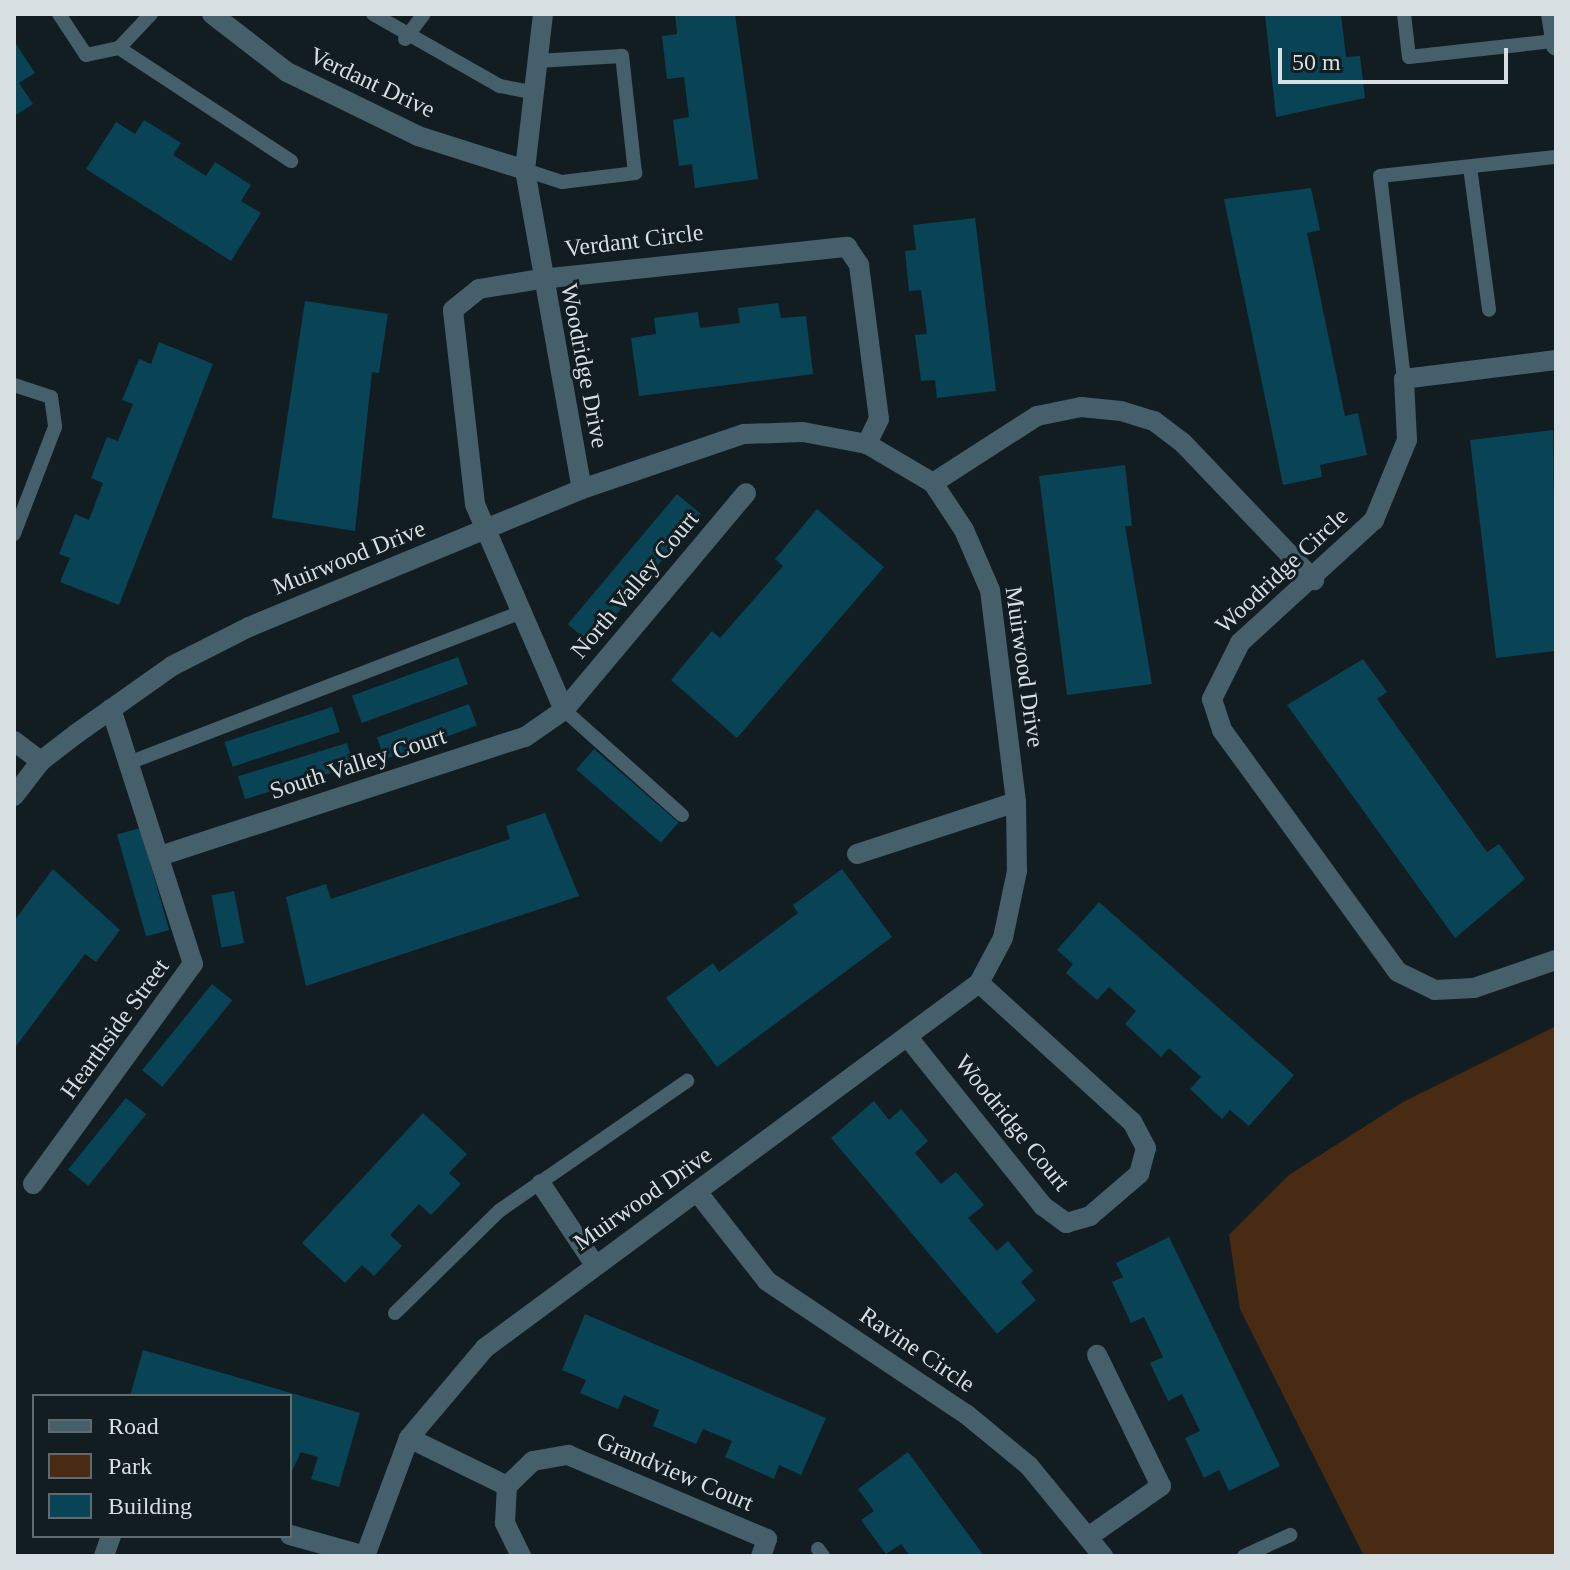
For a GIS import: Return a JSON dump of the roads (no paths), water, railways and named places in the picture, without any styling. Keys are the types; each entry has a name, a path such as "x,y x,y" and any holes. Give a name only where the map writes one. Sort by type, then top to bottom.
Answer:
{"street":[{"name":"Verdant Drive","path":"212,14 287,72 418,136 525,170"},
{"name":"Woodridge Drive","path":"543,14 530,92 525,170 541,279 582,489"},
{"path":"1551,14 1556,44"},
{"name":"Verdant Circle","path":"485,530 475,504 453,310 479,289 541,279 847,247 859,265 879,419 867,444"},
{"path":"1404,379 1556,360"},
{"name":"Woodridge Circle","path":"1404,379 1407,440 1374,520 1223,665 1212,699 1222,730 1398,972 1435,990 1474,988 1556,960"},
{"path":"933,483 1037,416 1081,407 1121,411 1154,421 1183,443 1314,580"},
{"name":"Muirwood Drive","path":"14,796 41,761 111,709 249,627 582,489 744,434 803,432 867,444 933,483 964,530 990,590 1016,802 1017,871 1003,938 979,983 910,1040 595,1265 485,1348 409,1438 365,1556"},
{"name":"North Valley Court","path":"564,710 746,493"},
{"path":"485,530 564,710"},
{"name":"Hearthside Street","path":"33,1184 193,964 163,855 111,709"},
{"name":"South Valley Court","path":"163,855 525,737 564,710"},
{"path":"14,741 41,761"},
{"path":"857,854 1016,802"},
{"name":"Woodridge Court","path":"910,1040 1043,1206 1066,1223 1090,1216 1139,1174 1146,1148 1132,1122 979,983"},
{"path":"541,1184 595,1265"},
{"name":"Ravine Circle","path":"698,1193 767,1281 966,1414 1029,1466 1103,1556"},
{"path":"1088,1537 1161,1486 1097,1355"},
{"path":"409,1438 507,1486 505,1523 521,1556"},
{"name":"Grandview Court","path":"507,1486 533,1461 568,1455 767,1539 761,1556"},
{"path":"292,1536 365,1556"}],"lane":[{"path":"59,14 86,55 119,48 151,14"},
{"path":"373,14 405,39 500,86 530,92"},
{"path":"405,39 424,14"},
{"path":"1404,14 1409,57 1556,44"},
{"path":"119,48 291,161"},
{"path":"525,170 562,182 635,173 622,56 536,61"},
{"path":"1404,379 1380,176 1556,157"},
{"path":"1470,167 1489,310"},
{"path":"14,385 51,397 55,427 14,534"},
{"path":"131,762 522,612"},
{"path":"564,710 682,815"},
{"path":"395,1313 499,1211 687,1081"},
{"path":"1244,1556 1290,1535"}]}
